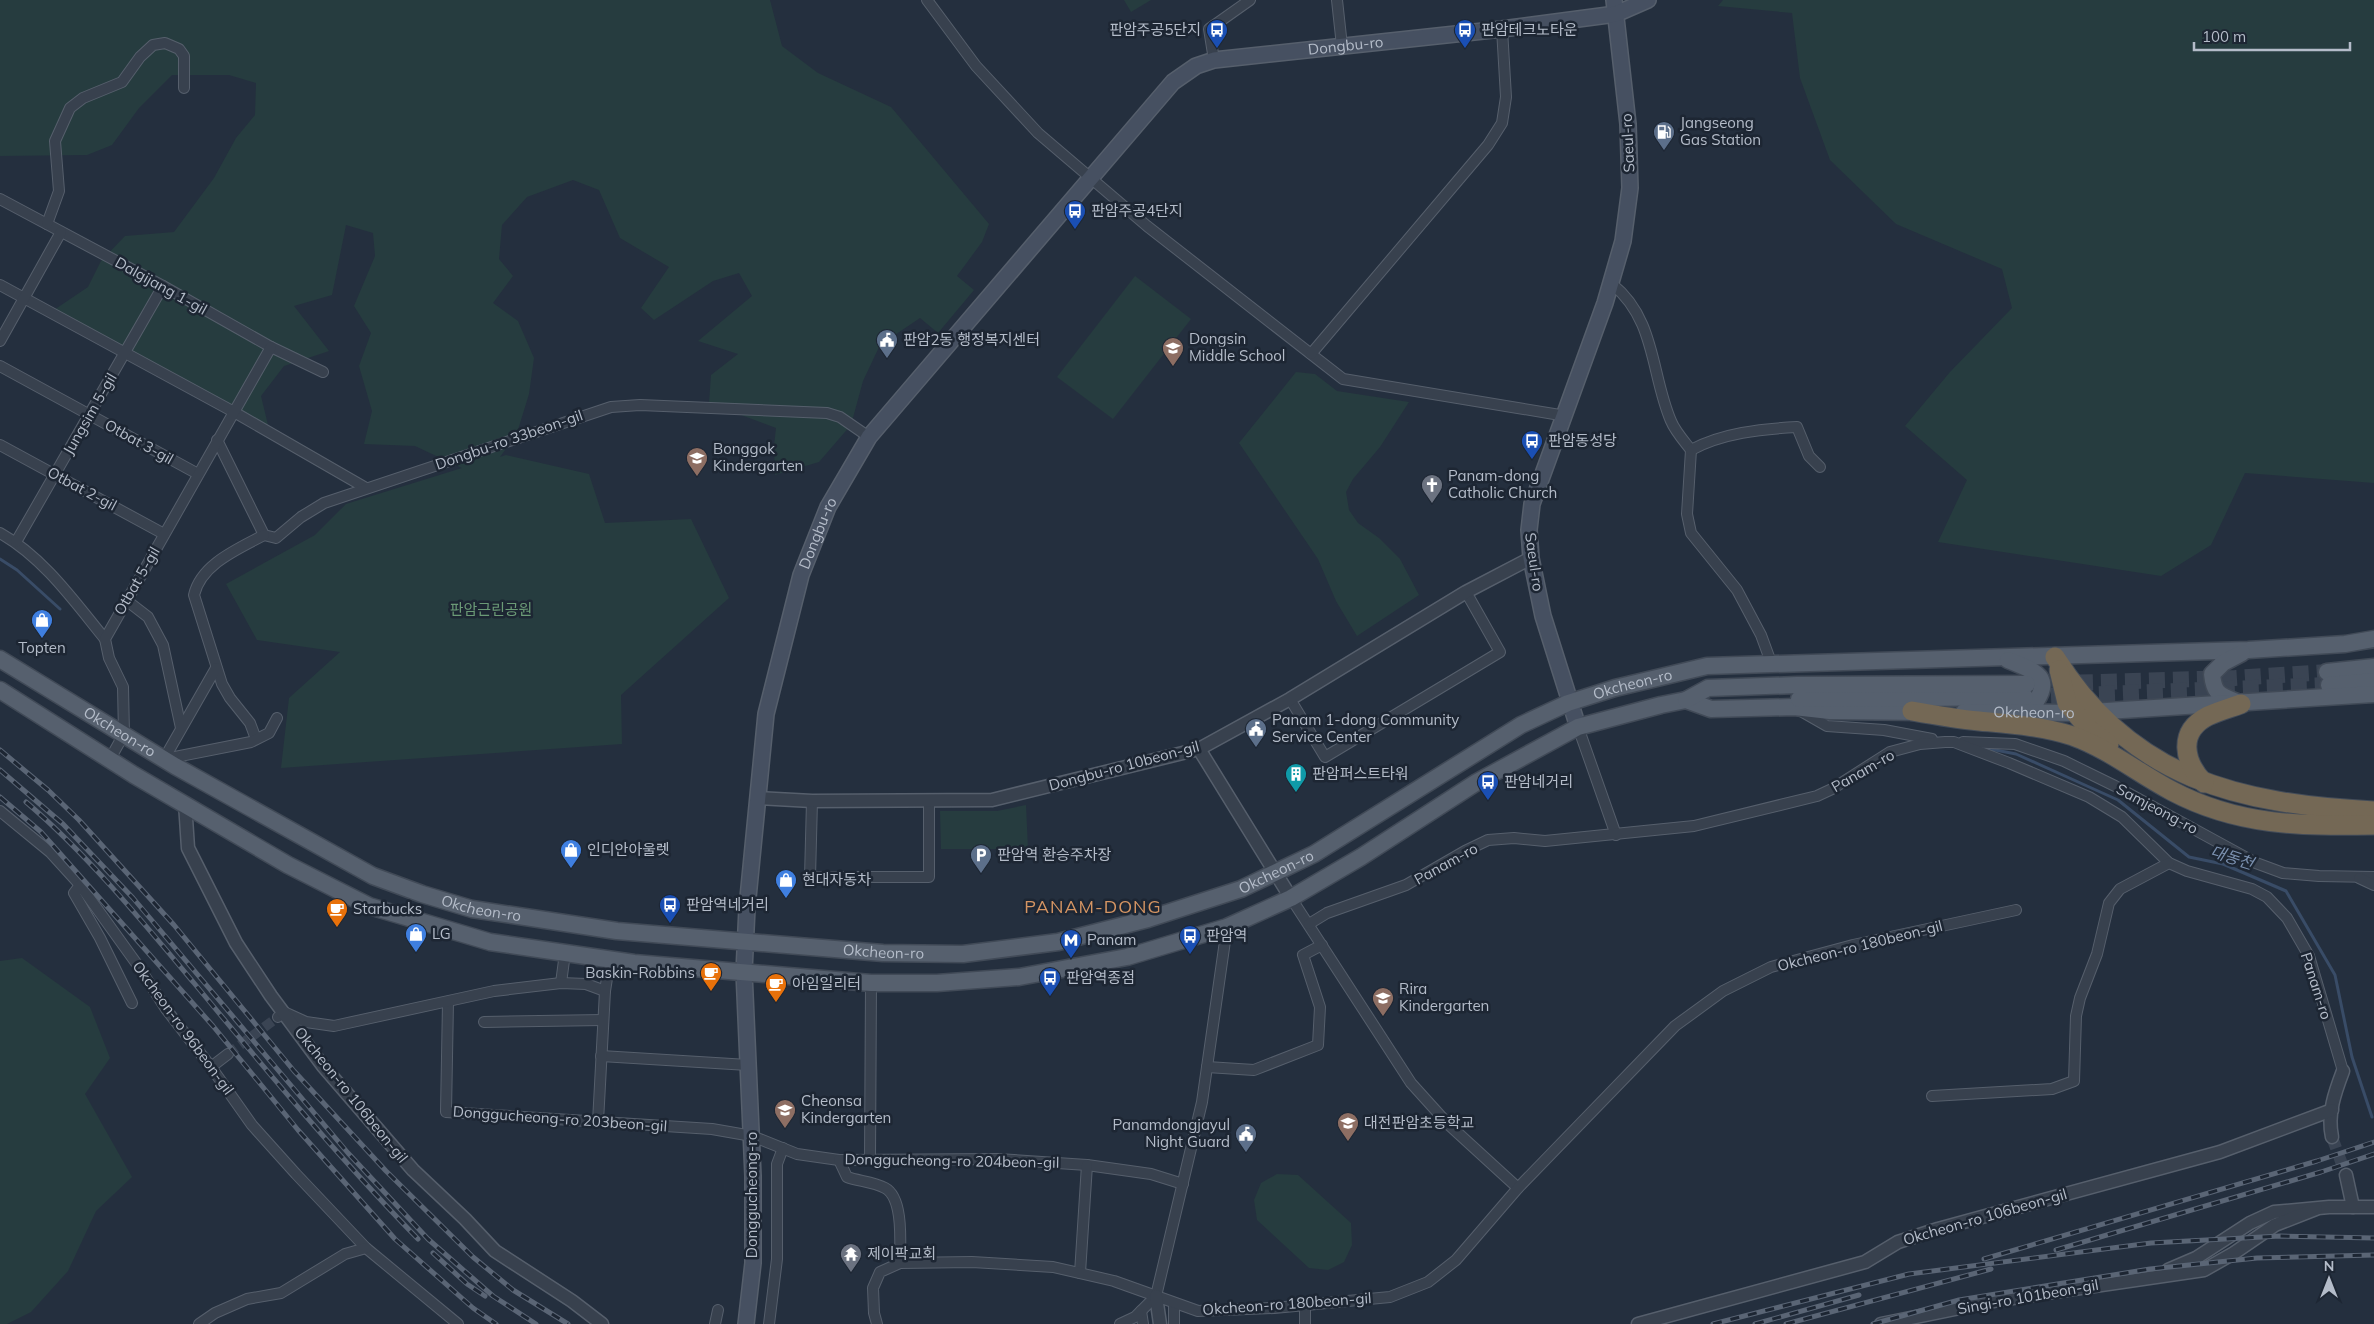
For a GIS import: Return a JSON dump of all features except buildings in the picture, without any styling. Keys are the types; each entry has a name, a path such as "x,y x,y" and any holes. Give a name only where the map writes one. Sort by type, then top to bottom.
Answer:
{"highway":[{"path":"2055,657 2097,712 2119,733 2155,758 2187,776 2205,784 2276,802 2374,811"},
{"path":"2055,657 2068,703 2075,713 2089,729 2151,779"},
{"path":"2205,784 2190,765 2187,752 2189,734 2207,716 2241,704"},
{"path":"1912,711 1978,721 2013,723 2059,732 2110,752 2151,779 2191,800 2235,816 2307,826 2374,825"}],"main road":[{"name":"Dongbu-ro","path":"744,972 745,942 766,714 801,575 828,507 869,437 1173,82 1196,66 1214,60 1502,29 1648,0"},
{"name":"Saeul-ro","path":"1578,727 1568,703 1543,616 1531,558 1529,530 1532,504 1566,416 1612,284 1623,241 1630,188 1628,124 1615,7"},
{"name":"Okcheon-ro","path":"0,659 164,759 373,876 422,894 472,909 617,931 883,953 963,954 1058,942 1148,919 1241,889 1314,854 1521,725 1568,703 1615,688 1707,666 2248,650 2345,644 2374,639"},
{"path":"2241,704 2216,692 2213,687 2212,674 2223,663 2248,650"},
{"path":"1686,700 2026,698 2042,694 2042,682 2037,674 2029,668 1999,657"},
{"path":"2374,667 2328,679 2374,681"},
{"name":"Okcheon-ro","path":"0,690 110,759 288,865 369,906 490,942 610,959 871,983 938,983 1019,976 1127,956 1227,927 1291,898 1361,857 1477,782 1578,727 1686,700 1711,709 1794,707 1830,711 1912,711 2026,698 2075,713 2241,704 2374,694"},
{"name":"Donggucheong-ro","path":"744,972 752,1136 752,1263 746,1324"}],"street":[{"path":"927,0 982,73 1038,134 1091,180 1343,380 1566,416"},
{"path":"1214,60 1209,29 1250,0"},
{"path":"1336,0 1342,46"},
{"path":"1311,354 1488,146 1502,123 1506,97 1502,29"},
{"path":"47,224 59,191 55,141 70,108 83,98 122,82 140,57 154,45 165,43 179,49 184,56 184,88"},
{"name":"Dalgijang 1-gil","path":"0,199 163,286 271,347 323,372"},
{"path":"0,341 61,232"},
{"path":"1612,284 1623,294 1646,333 1671,422 1691,450 1687,514 1691,533 1738,590 1761,635 1772,665"},
{"path":"0,285 234,412 366,488"},
{"name":"Jungsim 5-gil","path":"16,542 163,286"},
{"name":"Otbat 5-gil","path":"105,639 271,347"},
{"name":"Otbat 3-gil","path":"0,366 198,474"},
{"name":"Dongbu-ro 33beon-gil","path":"264,535 276,538 301,517 324,503 611,406 640,405 827,413 840,417 869,437"},
{"path":"1691,450 1706,442 1766,428 1797,427 1808,456 1820,467"},
{"path":"217,440 264,535 220,560 203,575 196,586 194,596 216,668 230,698 250,723 256,738"},
{"name":"Otbat 2-gil","path":"0,445 164,534"},
{"path":"0,533 16,542 66,591 105,639 109,658 123,687 124,734 110,759"},
{"name":"Dongbu-ro 10beon-gil","path":"758,798 812,801 992,800 1199,749 1290,699 1466,592 1531,558"},
{"path":"1290,699 1324,757 1500,652 1466,592"},
{"path":"126,600 148,617 163,646 182,728"},
{"path":"164,759 216,668"},
{"name":"Samjeong-ro","path":"1794,707 1827,726 1884,730 1950,742 2014,744 2064,761 2115,786 2256,863 2283,872 2358,877 2374,876"},
{"path":"164,759 263,738 269,733 276,718"},
{"path":"1578,727 1616,835"},
{"name":"Panam-ro","path":"1309,924 1327,913 1406,885 1488,840 1514,838 1545,841 1694,826 1816,796 1832,789 1890,752 1920,744 1950,742 2089,797 2122,817 2169,863 2187,872 2252,889 2267,897 2287,918 2309,956 2343,1071"},
{"path":"1199,749 1291,898 1411,1084 1448,1124 1518,1188"},
{"path":"812,801 810,877 929,877 929,801"},
{"name":"Okcheon-ro 106beon-gil","path":"184,803 188,848 203,882 236,943 281,1014 323,1066 413,1170 465,1219 495,1251 572,1301 602,1324"},
{"name":"Okcheon-ro 96beon-gil","path":"1,814 50,852 80,885 139,967 166,1009 211,1067 252,1125 366,1248 458,1324"},
{"path":"1932,1096 2052,1088 2074,1081 2076,1016 2080,998 2097,954 2109,903 2120,889 2169,863"},
{"name":"Samjeong-ro","path":"2358,877 2374,885"},
{"path":"80,885 74,893 77,900 100,938 132,1003"},
{"name":"Okcheon-ro 180beon-gil","path":"900,1263 981,1263 1053,1267 1114,1281 1198,1311 1305,1305 1390,1297 1428,1282 1456,1260 1518,1188 1675,1026 1723,991 1771,967 1853,945 2016,910"},
{"path":"1160,1324 1156,1296 1184,1184 1207,1068 1227,927"},
{"path":"1207,1068 1254,1070 1318,1045 1320,1006 1303,955 1322,946"},
{"path":"561,984 565,953"},
{"path":"598,1122 605,991 610,959"},
{"name":"Okcheon-ro","path":"870,1159 871,983"},
{"path":"281,1014 306,1022 334,1026 494,991 561,984 586,984 605,991"},
{"name":"Donggucheong-ro 203beon-gil","path":"448,1002 446,1112 712,1130 752,1136"},
{"path":"484,1022 603,1020"},
{"path":"211,1067 228,1054"},
{"path":"601,1056 748,1065"},
{"path":"2332,1137 2330,1128 2335,1090 2343,1071"},
{"name":"Okcheon-ro 106beon-gil","path":"1638,1324 1865,1262 1898,1242 2220,1152 2332,1110"},
{"name":"Donggucheong-ro 204beon-gil","path":"752,1136 797,1154 839,1160 998,1159 1087,1164 1151,1174 1184,1184"},
{"path":"769,1324 777,1259 777,1164 783,1148"},
{"path":"839,1160 846,1177 886,1188 896,1199 900,1225 900,1263 880,1272 872,1288 877,1324"},
{"path":"1080,1273 1087,1164"},
{"path":"2346,1175 2353,1207"},
{"name":"Singi-ro 101beon-gil","path":"1881,1324 1999,1300 2204,1270 2234,1253 2275,1225 2316,1209 2374,1207"},
{"path":"200,1324 216,1313 247,1299 281,1293 345,1254 366,1248"},
{"path":"1120,1324 1135,1317 1156,1296"},
{"path":"1174,1304 1174,1324"},
{"path":"1305,1305 1306,1324"},
{"path":"715,1324 718,1310"},
{"path":"1141,1311 1143,1324"}],"green space":[{"name":"판암근린공원","path":"0,0 770,0 782,46 818,73 891,107 989,224 982,242 957,276 974,290 938,333 920,318 880,345 863,381 851,425 819,462 775,475 774,446 776,428 709,403 711,375 738,354 698,341 752,296 739,273 713,281 654,320 641,308 669,267 620,238 599,190 573,180 527,197 502,225 499,259 513,276 493,303 518,321 534,358 529,394 517,433 500,457 506,455 589,474 605,523 691,519 729,598 621,695 622,744 281,768 289,698 340,652 257,640 226,584 315,535 346,504 462,468 415,446 364,444 372,411 359,366 371,333 354,306 375,256 373,233 346,225 332,295 294,306 329,351 284,366 261,396 268,425 136,361 51,312 88,287 101,261 125,236 174,232 214,178 236,138 255,115 256,83 229,75 172,75 139,108 112,145 87,155 0,156"},
{"path":"1124,0 1151,0 1131,12"},
{"path":"1723,0 2374,0 2374,483 2245,473 2211,545 2161,576 1938,542 1967,480 1905,426 1950,372 2012,308 2002,269 1896,224 1830,160 1800,78 1792,13 1718,6"},
{"path":"1135,276 1191,319 1113,419 1057,377"},
{"path":"1296,372 1315,374 1337,391 1409,402 1380,447 1353,479 1346,492 1349,510 1358,523 1379,538 1400,559 1419,595 1357,636 1336,601 1318,559 1239,443"},
{"path":"1026,805 1028,849 941,849 940,811 997,811"},
{"path":"22,958 90,1007 110,1058 85,1094 132,1177 96,1211 68,1271 31,1312 7,1324 0,1324 0,961"},
{"path":"1277,1174 1298,1175 1351,1223 1352,1245 1344,1262 1328,1270 1309,1268 1257,1220 1254,1200 1261,1183"}],"waterway":[{"path":"0,559 17,570 60,609"},
{"name":"대동천","path":"1980,747 2016,754 2118,800 2189,857 2223,864 2286,891 2335,975 2352,1057 2372,1117"}],"tunnel":[{"path":"2029,684 2235,678 2327,672"},
{"path":"2027,697 2329,685"},
{"path":"228,1054 278,1017"},
{"path":"2332,1137 2346,1175"}],"railway":[{"path":"0,750 48,790 79,820 174,925 294,1071 386,1171 473,1257 513,1290 568,1324"},
{"path":"0,770 63,824 133,898 348,1153 428,1239 493,1296 536,1324"},
{"path":"0,797 41,832 213,1026 298,1130 395,1239 473,1308 496,1324"},
{"path":"26,802 70,843 113,889 155,936 303,1113 418,1239"},
{"path":"1984,1259 2317,1161 2374,1142"},
{"path":"2056,1250 2321,1172 2374,1154"},
{"path":"1713,1324 1909,1274 2151,1243 2280,1236 2374,1238"},
{"path":"433,1253 467,1284 485,1296"},
{"path":"1873,1324 1959,1300 2150,1269 2257,1258 2374,1255"},
{"path":"1786,1324 1991,1269"},
{"path":"1755,1324 1859,1295"}],"place":[{"name":"판암주공5단지","path":"1217,49"},
{"name":"판암테크노타운","path":"1465,49"},
{"name":"Jangseong Gas Station","path":"1664,151"},
{"name":"판암주공4단지","path":"1075,230"},
{"name":"판암2동 행정복지센터","path":"887,359"},
{"name":"Dongsin Middle School","path":"1173,367"},
{"name":"판암동성당","path":"1532,460"},
{"name":"Bonggok Kindergarten","path":"697,477"},
{"name":"Panam-dong Catholic Church","path":"1432,504"},
{"name":"Topten","path":"42,639"},
{"name":"Panam 1-dong Community Service Center","path":"1256,748"},
{"name":"판암퍼스트타워","path":"1296,793"},
{"name":"판암네거리","path":"1488,801"},
{"name":"인디안아울렛","path":"571,869"},
{"name":"판암역 환승주차장","path":"981,874"},
{"name":"현대자동차","path":"786,899"},
{"name":"판암역네거리","path":"670,924"},
{"name":"Starbucks","path":"337,928"},
{"name":"LG","path":"416,953"},
{"name":"판암역","path":"1190,955"},
{"name":"Panam","path":"1071,959"},
{"name":"Baskin-Robbins","path":"711,992"},
{"name":"판암역종점","path":"1050,997"},
{"name":"아임일리터","path":"776,1003"},
{"name":"Rira Kindergarten","path":"1383,1017"},
{"name":"Cheonsa Kindergarten","path":"785,1129"},
{"name":"대전판암초등학교","path":"1348,1142"},
{"name":"Panamdongjayul Night Guard","path":"1246,1153"},
{"name":"제이팍교회","path":"851,1273"}],"district":[{"name":"PANAM-DONG","path":"1093,907"}]}
